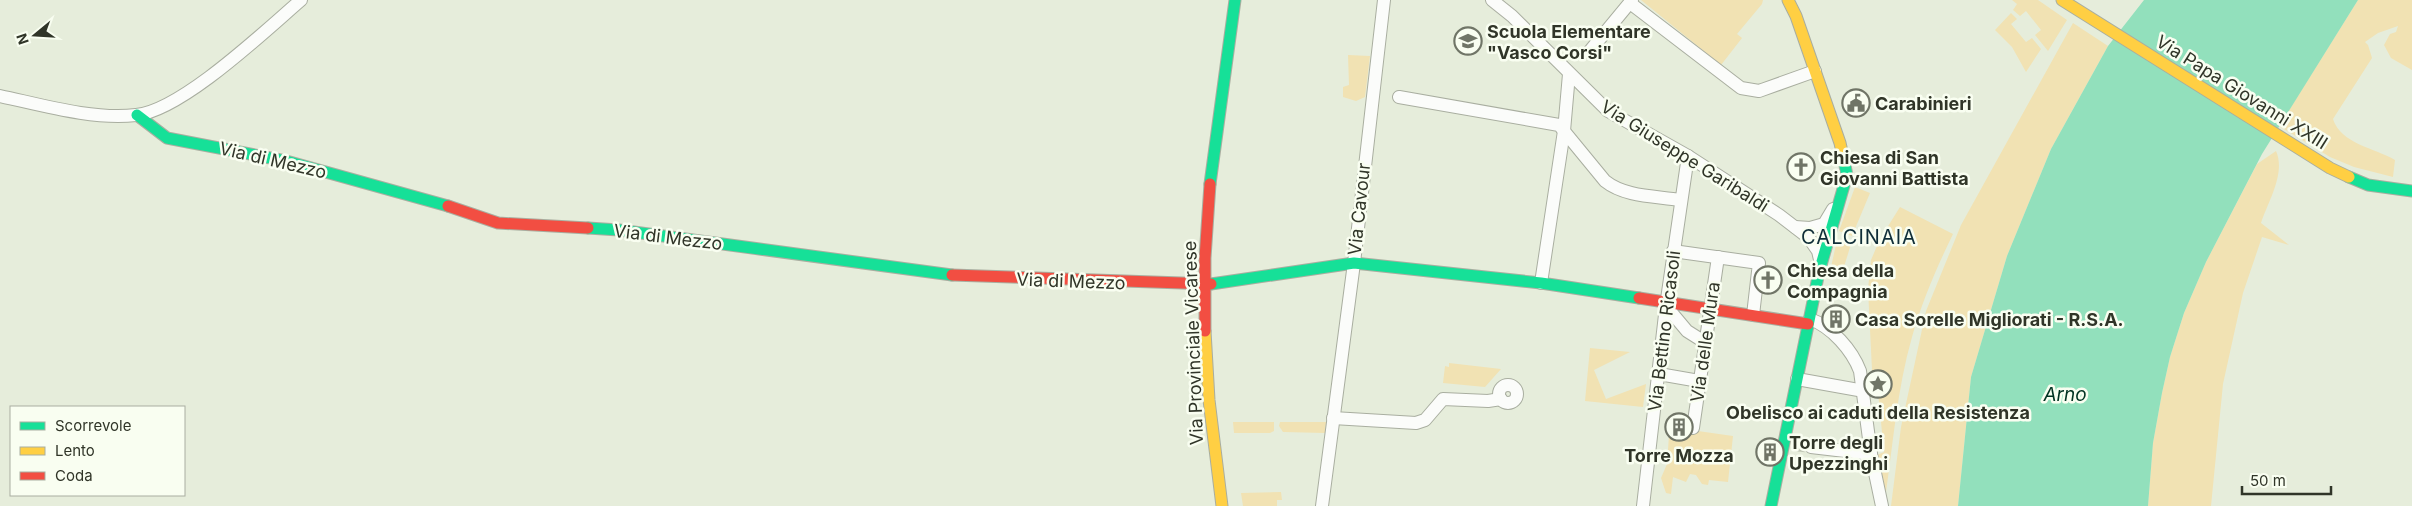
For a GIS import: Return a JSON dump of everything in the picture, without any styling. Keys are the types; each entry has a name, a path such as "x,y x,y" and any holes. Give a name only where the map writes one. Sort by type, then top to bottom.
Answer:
{"street":[{"path":"0,96 79,113 137,116 162,108 240,53 300,0"},
{"name":"Via Provinciale Vicarese","path":"1222,506 1212,426 1205,285 1211,171 1235,0"},
{"name":"Via Cavour","path":"1322,506 1354,263 1384,0"},
{"name":"Via Giuseppe Garibaldi","path":"1492,0 1512,16 1608,111 1688,156 1793,226 1814,244 1821,265"},
{"path":"1771,506 1789,445 1797,379 1821,265 1846,169 1815,71 1796,16 1788,0"},
{"path":"1795,0 1796,16"},
{"name":"Via Papa Giovanni XXIII","path":"2062,0 2330,168 2354,180 2391,189 2412,191"},
{"path":"1589,52 1631,2 1741,88 1759,91 1815,71"},
{"path":"1541,282 1564,131 1569,74"},
{"path":"1399,97 1559,125 1604,181 1612,186 1628,192 1680,200"},
{"name":"Via di Mezzo","path":"137,116 168,138 240,151 354,180 441,204 498,223 619,230 965,277 1205,285 1354,263 1541,282 1666,303 1809,321"},
{"name":"Via Bettino Ricasoli","path":"1643,506 1666,303 1688,156"},
{"path":"1793,226 1804,229 1824,224 1842,190"},
{"path":"1673,251 1759,263 1753,315"},
{"name":"Via delle Mura","path":"1693,428 1718,257"},
{"path":"1666,303 1687,331 1706,343"},
{"path":"1809,321 1828,329 1849,351 1860,371 1871,454 1882,506"},
{"path":"1659,374 1699,381"},
{"path":"1797,379 1864,391"},
{"path":"1333,418 1416,423 1424,420 1443,399 1492,401 1501,399"},
{"path":"1811,447 1871,454"}],"shaded area":[{"path":"1641,0 1763,0 1762,4 1737,34 1742,38 1721,65"},
{"path":"2012,0 2038,0 2067,20 2048,51 2035,35 2041,30 2026,11 2020,16 2013,10 2017,4"},
{"path":"2358,0 2412,0 2412,70 2391,58 2384,45 2390,34 2396,32 2398,26 2378,33 2365,42 2368,45 2372,58 2333,119 2343,134 2351,140 2395,160 2393,177 2354,167 2330,157 2279,126"},
{"path":"2011,13 2017,19 2011,24 2026,42 2032,38 2041,49 2026,72 2012,47 1995,30"},
{"path":"2073,23 2108,46 2051,149 2007,256 1971,377 1958,506 1891,506 1901,427 1926,311 1961,225"},
{"path":"1348,55 1370,56 1365,97 1356,101 1343,97 1343,87 1349,85"},
{"path":"2276,151 2279,169 2275,187 2261,223 2289,245 2262,237 2243,293 2223,384 2211,506 2148,506 2153,443 2162,393 2170,357 2184,313 2206,262 2257,164"},
{"path":"1855,187 1870,193 1852,236 1839,231"},
{"path":"1900,207 1953,234 1925,297 1907,357 1899,397 1885,499 1877,455 1884,452 1878,392 1869,396 1872,370 1868,289 1871,260 1880,239"},
{"path":"1837,240 1851,244 1843,270 1831,267"},
{"path":"1590,348 1630,352 1594,370 1606,399 1646,384 1643,407 1585,401"},
{"path":"1449,363 1501,369 1485,387 1443,383 1445,366 1449,367"},
{"path":"1233,422 1274,422 1274,431 1270,433 1234,433"},
{"path":"1280,422 1326,422 1325,433 1283,432 1279,426"},
{"path":"1667,428 1691,435 1698,431 1733,436 1728,482 1709,480 1708,485 1702,484 1696,475 1690,474 1686,482 1673,477 1671,494 1666,493 1661,478 1667,464 1669,435"},
{"path":"1281,492 1282,500 1277,500 1277,506 1243,506 1241,493"}],"water":[{"name":"Arno","path":"2144,0 2358,0 2262,154 2206,262 2184,313 2170,357 2162,393 2153,443 2148,506 1958,506 1971,377 2007,256 2051,149 2108,46"}],"tunnel":[{"path":"1794,445 1811,447"}],"traffic: fast":[{"path":"1210,184 1235,0"},
{"path":"137,115 167,138 286,161 448,206"},
{"path":"1771,506 1819,272 1847,175 1844,161"},
{"path":"2349,177 2368,185 2412,191"},
{"path":"588,228 619,230 952,275"},
{"path":"1211,284 1354,263 1541,283 1639,298"}],"traffic: slow":[{"path":"1788,0 1796,16 1840,143 1844,161"},
{"path":"2062,0 2330,168 2349,177"},
{"path":"1205,331 1209,400 1222,506"}],"traffic: jam":[{"path":"1205,331 1205,258 1210,184"},
{"path":"448,206 498,223 588,228"},
{"path":"952,275 1211,284"},
{"path":"1639,298 1808,324"}],"place":[{"name":"Scuola Elementare \"Vasco Corsi\"","path":"1468,41"},
{"name":"Carabinieri","path":"1856,103"},
{"name":"Chiesa di San Giovanni Battista","path":"1801,167"},
{"name":"Chiesa della Compagnia","path":"1768,280"},
{"name":"Casa Sorelle Migliorati - R.S.A.","path":"1836,319"},
{"name":"Obelisco ai caduti della Resistenza","path":"1878,384"},
{"name":"Torre Mozza","path":"1679,427"},
{"name":"Torre degli Upezzinghi","path":"1770,452"}],"district":[{"name":"CALCINAIA","path":"1859,237"}]}
